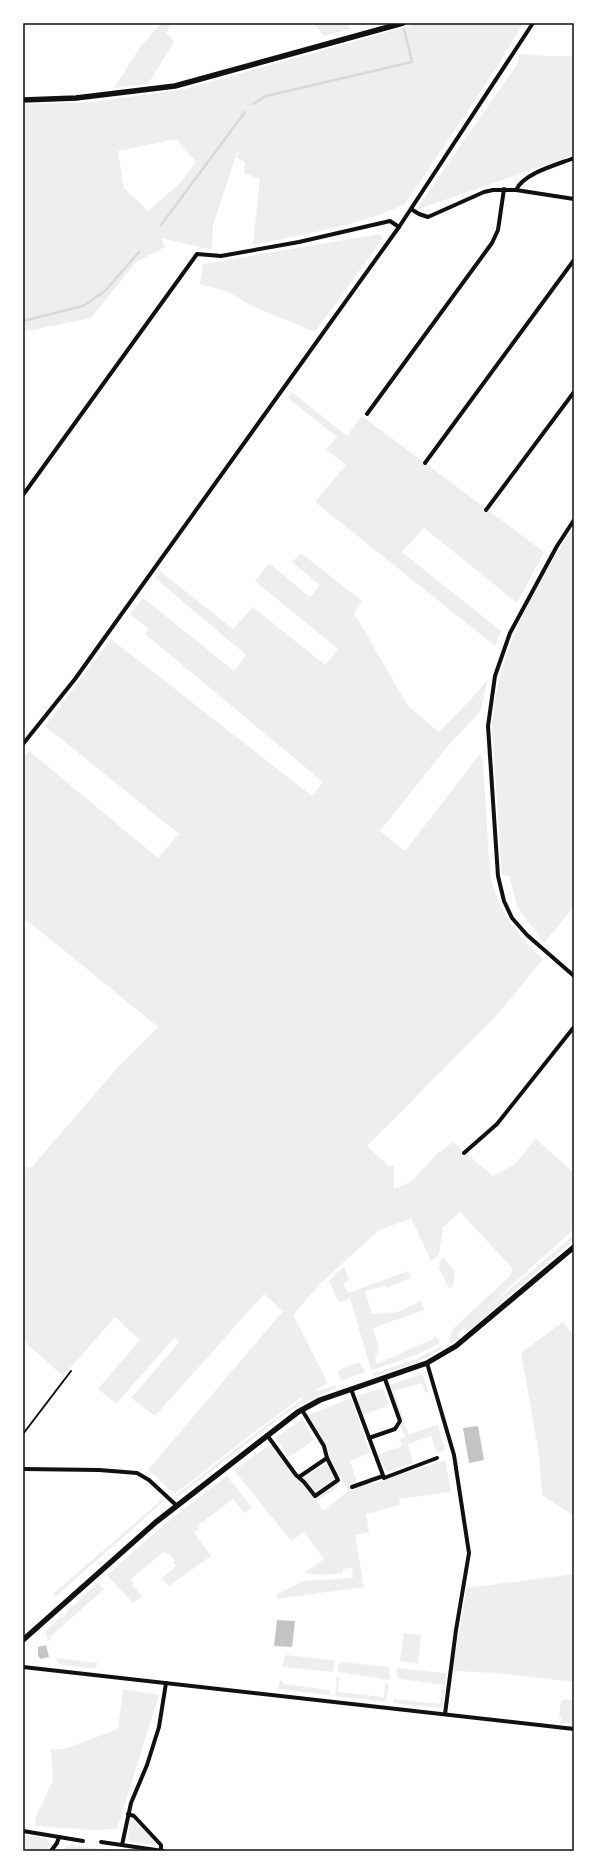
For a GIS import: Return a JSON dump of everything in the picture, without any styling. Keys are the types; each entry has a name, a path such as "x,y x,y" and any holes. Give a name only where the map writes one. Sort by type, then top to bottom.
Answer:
{"street":[{"path":"23,100 76,98 175,86 403,23"},
{"path":"23,744 74,678 399,227 533,23"},
{"path":"516,190 519,184 526,177 574,158"},
{"path":"411,209 428,217 484,192 504,189 574,199"},
{"path":"367,414 492,243 498,230 504,189"},
{"path":"23,495 197,254 221,256 299,242 390,221 399,227"},
{"path":"425,463 574,260"},
{"path":"486,510 574,392"},
{"path":"574,520 556,546 510,633 495,676 488,726 498,876 504,901 512,918 527,935 574,976"},
{"path":"464,1153 497,1124 574,1027"},
{"path":"23,1640 176,1505 302,1410 320,1400 385,1379 426,1363 456,1346 574,1247"},
{"path":"426,1363 454,1455 469,1553 456,1630 445,1714"},
{"path":"370,1438 395,1429 400,1421 385,1379"},
{"path":"351,1389 383,1476"},
{"path":"267,1435 314,1496 338,1480 327,1458 324,1446 302,1410"},
{"path":"299,1477 327,1458"},
{"path":"352,1487 383,1476 384,1478 437,1458"},
{"path":"23,1469 99,1470 137,1473 148,1480 176,1505"},
{"path":"23,1667 574,1729"},
{"path":"122,1845 131,1802 147,1765 159,1727 166,1683"},
{"path":"101,1842 162,1851 161,1845 134,1816 128,1814"},
{"path":"23,1831 83,1841"},
{"path":"51,1851 57,1843 59,1837"}],"lane":[{"path":"23,1434 71,1371"}],"shaded area":[{"path":"161,23 172,23 166,33 174,42 148,84 114,88 139,49"},
{"path":"313,23 346,23 351,29 324,36"},
{"path":"420,23 523,23 497,67 405,204 387,212 350,224 253,245 260,179 244,173 245,162 237,158 238,149 213,225 212,250 161,238 165,247 136,262 91,318 23,332 23,104 93,102 185,89","holes":["176,139 196,162 182,181 148,211 124,188 118,151"]},
{"path":"519,54 574,56 574,155 416,210 518,63"},
{"path":"380,234 383,238 315,332 252,306 228,292 200,284 203,264"},
{"path":"292,392 347,436 362,416 544,552 517,603 424,528 402,552 501,631 495,646 315,502 346,465 326,450 337,437 287,397"},
{"path":"574,526 574,910 572,909 544,943 517,906 509,876 502,875 492,727 495,699 501,672 510,646 532,598"},
{"path":"301,553 362,601 354,613 408,706 439,732 488,679 480,712 451,742 380,831 405,851 480,754 483,763 490,874 494,888 503,911 509,921 524,940 543,959 498,1014 367,1146 389,1166 394,1166 394,1189 411,1182 437,1154 453,1142 493,1176 515,1164 536,1139 574,1173 574,1229 479,1315 574,1235 574,1240 467,1332 464,1328 456,1335 458,1334 459,1338 451,1344 448,1342 454,1328 509,1277 513,1269 460,1212 443,1227 439,1254 431,1261 411,1218 378,1231 322,1282 293,1315 328,1383 314,1391 336,1386 336,1388 288,1412 179,1496 175,1496 265,1426 303,1399 302,1397 257,1430 175,1494 148,1470 283,1311 264,1294 155,1416 131,1398 179,1342 175,1337 116,1404 98,1389 140,1340 115,1317 63,1376 23,1340 23,1164 30,1169 119,1066 158,1027 23,917 23,759 29,751 158,858 179,834 45,726 111,639 312,796 323,782 145,634 149,629 130,614 143,598 234,671 246,655 155,578 160,571 233,629 253,607 325,665 338,649 255,581 269,563 310,597 320,585 292,562"},
{"path":"443,1257 455,1271 453,1286 449,1289 439,1268 441,1258"},
{"path":"344,1266 349,1280 343,1283 348,1293 408,1271 411,1278 387,1288 385,1286 365,1291 372,1314 398,1312 421,1301 424,1310 373,1328 379,1349 375,1358 377,1364 433,1339 433,1336 438,1338 440,1343 414,1356 371,1370 350,1298 339,1303 329,1281"},
{"path":"563,1322 574,1336 574,1516 542,1495 539,1454 521,1353"},
{"path":"441,1346 442,1349 417,1363 375,1376 372,1374 416,1359"},
{"path":"359,1362 365,1372 341,1381 338,1372 339,1370"},
{"path":"423,1375 429,1393 425,1392 422,1383 394,1391 409,1435 438,1424 445,1450 437,1453 431,1436 408,1444 413,1463 387,1472 378,1455 402,1446 400,1439 405,1437 400,1426 401,1419 389,1385"},
{"path":"383,1388 389,1405 363,1415 357,1396"},
{"path":"351,1398 370,1453 350,1461 357,1482 367,1480 369,1485 445,1460 451,1492 399,1499 400,1505 366,1514 369,1532 355,1535 364,1587 277,1599 276,1595 304,1581 353,1578 352,1568 343,1569 343,1573 322,1575 304,1573 324,1559 304,1532 291,1541 234,1470 271,1444 313,1498 339,1481 340,1483 334,1490 317,1501 323,1511 348,1491 330,1458 327,1447 308,1415"},
{"path":"302,1419 314,1439 289,1457 276,1438"},
{"path":"327,1463 336,1480 315,1494 302,1478"},
{"path":"227,1476 252,1508 244,1513 233,1499 197,1526 199,1529 194,1533 211,1556 169,1586 162,1578 176,1566 173,1562 175,1561 168,1553 166,1554 163,1552 131,1579 134,1583 132,1585 142,1596 133,1603 107,1575 161,1527"},
{"path":"163,1499 164,1501 55,1597 53,1594"},
{"path":"574,1574 574,1682 496,1673 452,1671 467,1588"},
{"path":"98,1583 104,1589 50,1637 51,1640 48,1641 45,1632 61,1616 62,1618 68,1613 67,1611"},
{"path":"404,1633 421,1635 418,1664 400,1661"},
{"path":"287,1655 333,1660 335,1661 333,1672 283,1667 284,1657"},
{"path":"56,1658 98,1663 95,1669 62,1665 58,1663"},
{"path":"342,1662 389,1667 390,1680 338,1672 338,1666"},
{"path":"397,1668 444,1673 446,1674 445,1685 400,1679 397,1677"},
{"path":"337,1677 339,1677 338,1692 384,1697 385,1683 389,1684 386,1699 384,1702 335,1696"},
{"path":"280,1680 283,1681 283,1684 329,1690 330,1695 278,1689"},
{"path":"123,1689 159,1695 117,1829 95,1830 35,1826 35,1819 53,1780 51,1749 64,1749 118,1729"},
{"path":"441,1689 445,1689 443,1707 440,1708 393,1703 394,1699 440,1704"},
{"path":"564,1699 574,1700 574,1719 572,1719 571,1723 561,1723 561,1717 559,1717 561,1702"},
{"path":"134,1820 156,1843 155,1845 130,1842 128,1839 130,1821"},
{"path":"23,1835 47,1838 50,1845 45,1851 23,1851"},
{"path":"71,1845 116,1851 59,1851"}],"building":[{"path":"478,1426 484,1460 469,1463 463,1428"},
{"path":"277,1620 295,1621 292,1647 274,1646"},
{"path":"46,1645 49,1657 41,1659 38,1656 38,1647"}],"waterway":[{"path":"253,104 266,96 412,62 404,29"},
{"path":"161,225 245,112"},
{"path":"23,321 83,306 105,291 139,252"}]}
